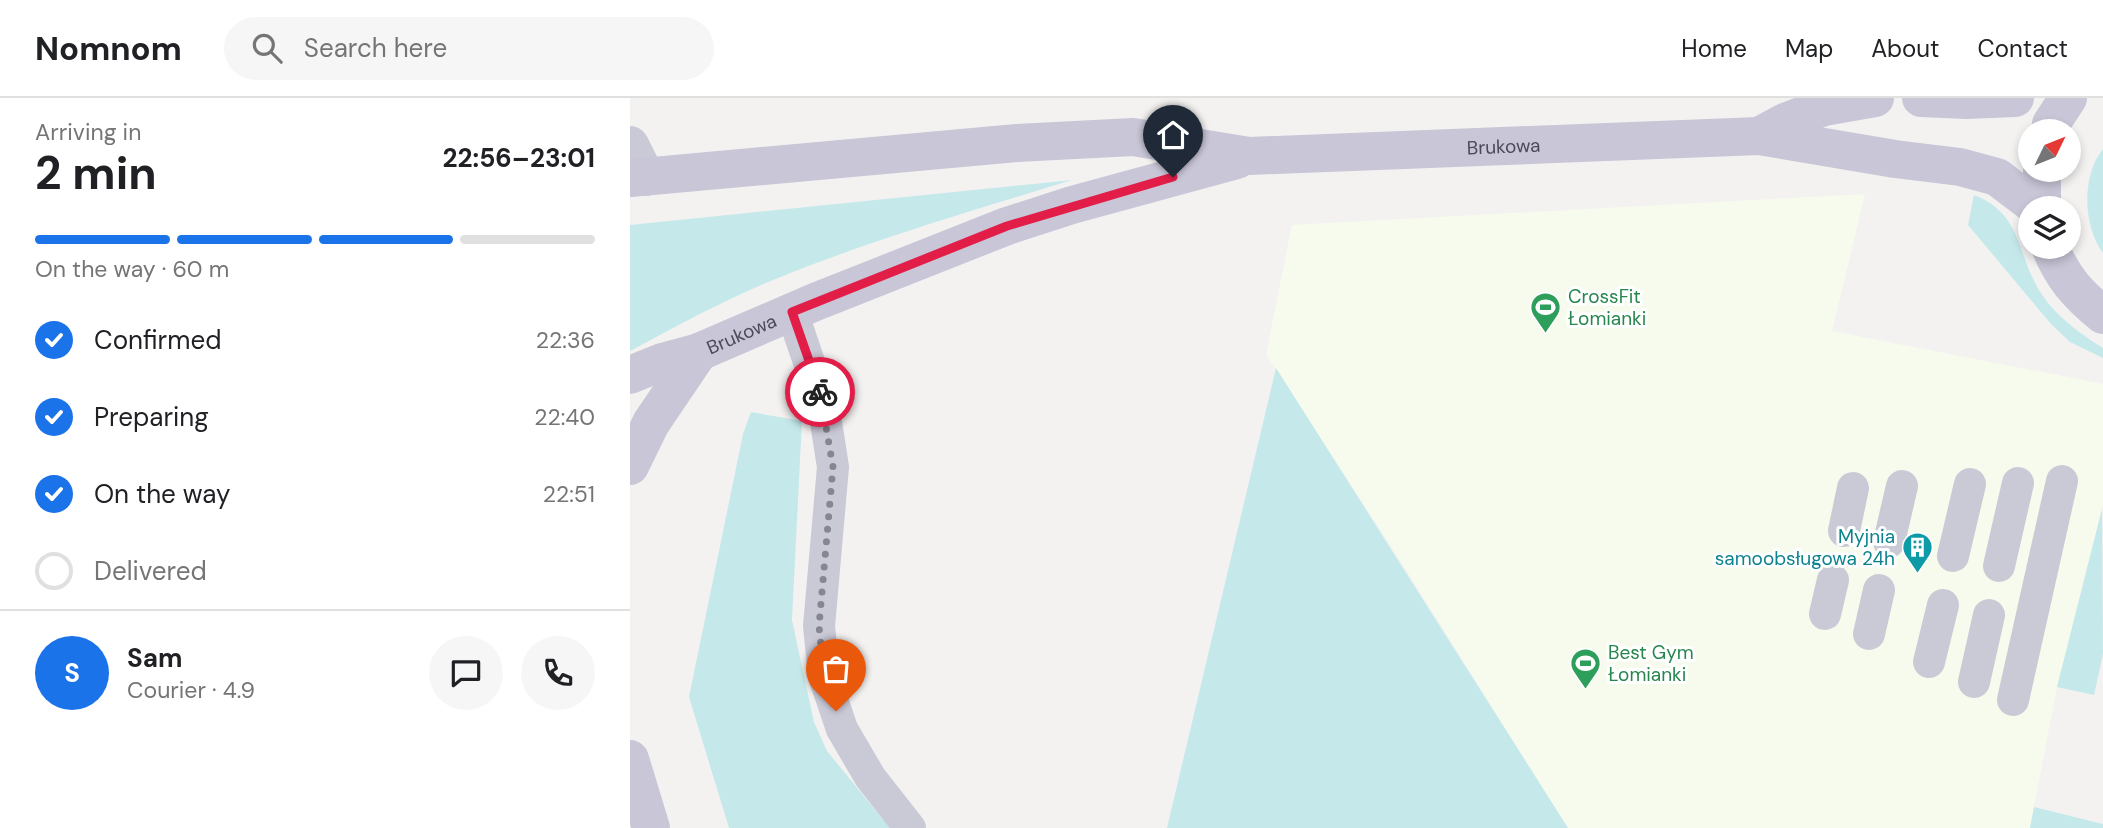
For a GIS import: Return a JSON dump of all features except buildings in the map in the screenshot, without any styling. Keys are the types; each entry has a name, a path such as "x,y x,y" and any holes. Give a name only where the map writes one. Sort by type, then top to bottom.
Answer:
{"street":[{"name":"Brukowa","path":"1759,136 1785,122 1824,107 1875,98"},
{"path":"1921,98 2015,98"},
{"path":"2055,119 2068,98"},
{"name":"Brukowa","path":"635,167 1133,137 1249,156 1759,136 1960,167 1997,177 2023,196"},
{"name":"Brukowa","path":"630,375 662,362 699,352 1007,226 1072,205 1249,156"},
{"path":"2055,259 2080,297 2103,315"},
{"path":"630,467 651,423 699,352"},
{"path":"630,759 651,828"}],"lane":[{"path":"792,312 823,403 833,467 819,626 824,676 842,729 870,778 910,828"},
{"path":"2013,700 2062,481"},
{"path":"2000,566 2018,483"},
{"path":"1953,556 1970,484"},
{"path":"1889,542 1902,486"},
{"path":"1844,531 1853,488"},
{"path":"1825,614 1833,580"},
{"path":"1869,634 1879,590"},
{"path":"1929,662 1943,605"},
{"path":"1974,682 1989,615"}],"shaded area":[{"path":"2103,149 2103,253 2091,229 2087,201 2091,173"},
{"path":"1072,180 810,265 737,296 630,351 630,225"},
{"path":"1865,194 1832,331 2103,384 2103,504 2057,687 2030,828 1568,828 1391,546 1266,354 1292,225"},
{"path":"1974,195 2002,213 2018,239 2018,259 2025,259 2045,299 2068,323 2103,348 2103,358 2070,342 2051,324 1968,225"},
{"path":"1276,368 1568,828 1167,828"},
{"path":"751,412 802,421 792,620 814,722 827,751 890,828 729,828 689,697 743,434"},
{"path":"2102,509 2103,654 2094,695 2057,687"},
{"path":"2034,807 2103,824 2103,828 2030,828"}],"way so far":[{"path":"820,392 833,467 819,626 824,676 836,711"}],"place":[{"name":"CrossFit Łomianki","path":"1545,334"},
{"name":"Myjnia samoobsługowa 24h","path":"1918,574"},
{"name":"Best Gym Łomianki","path":"1585,690"}],"route":[{"path":"820,392 792,312 1007,226 1173,177"}]}
